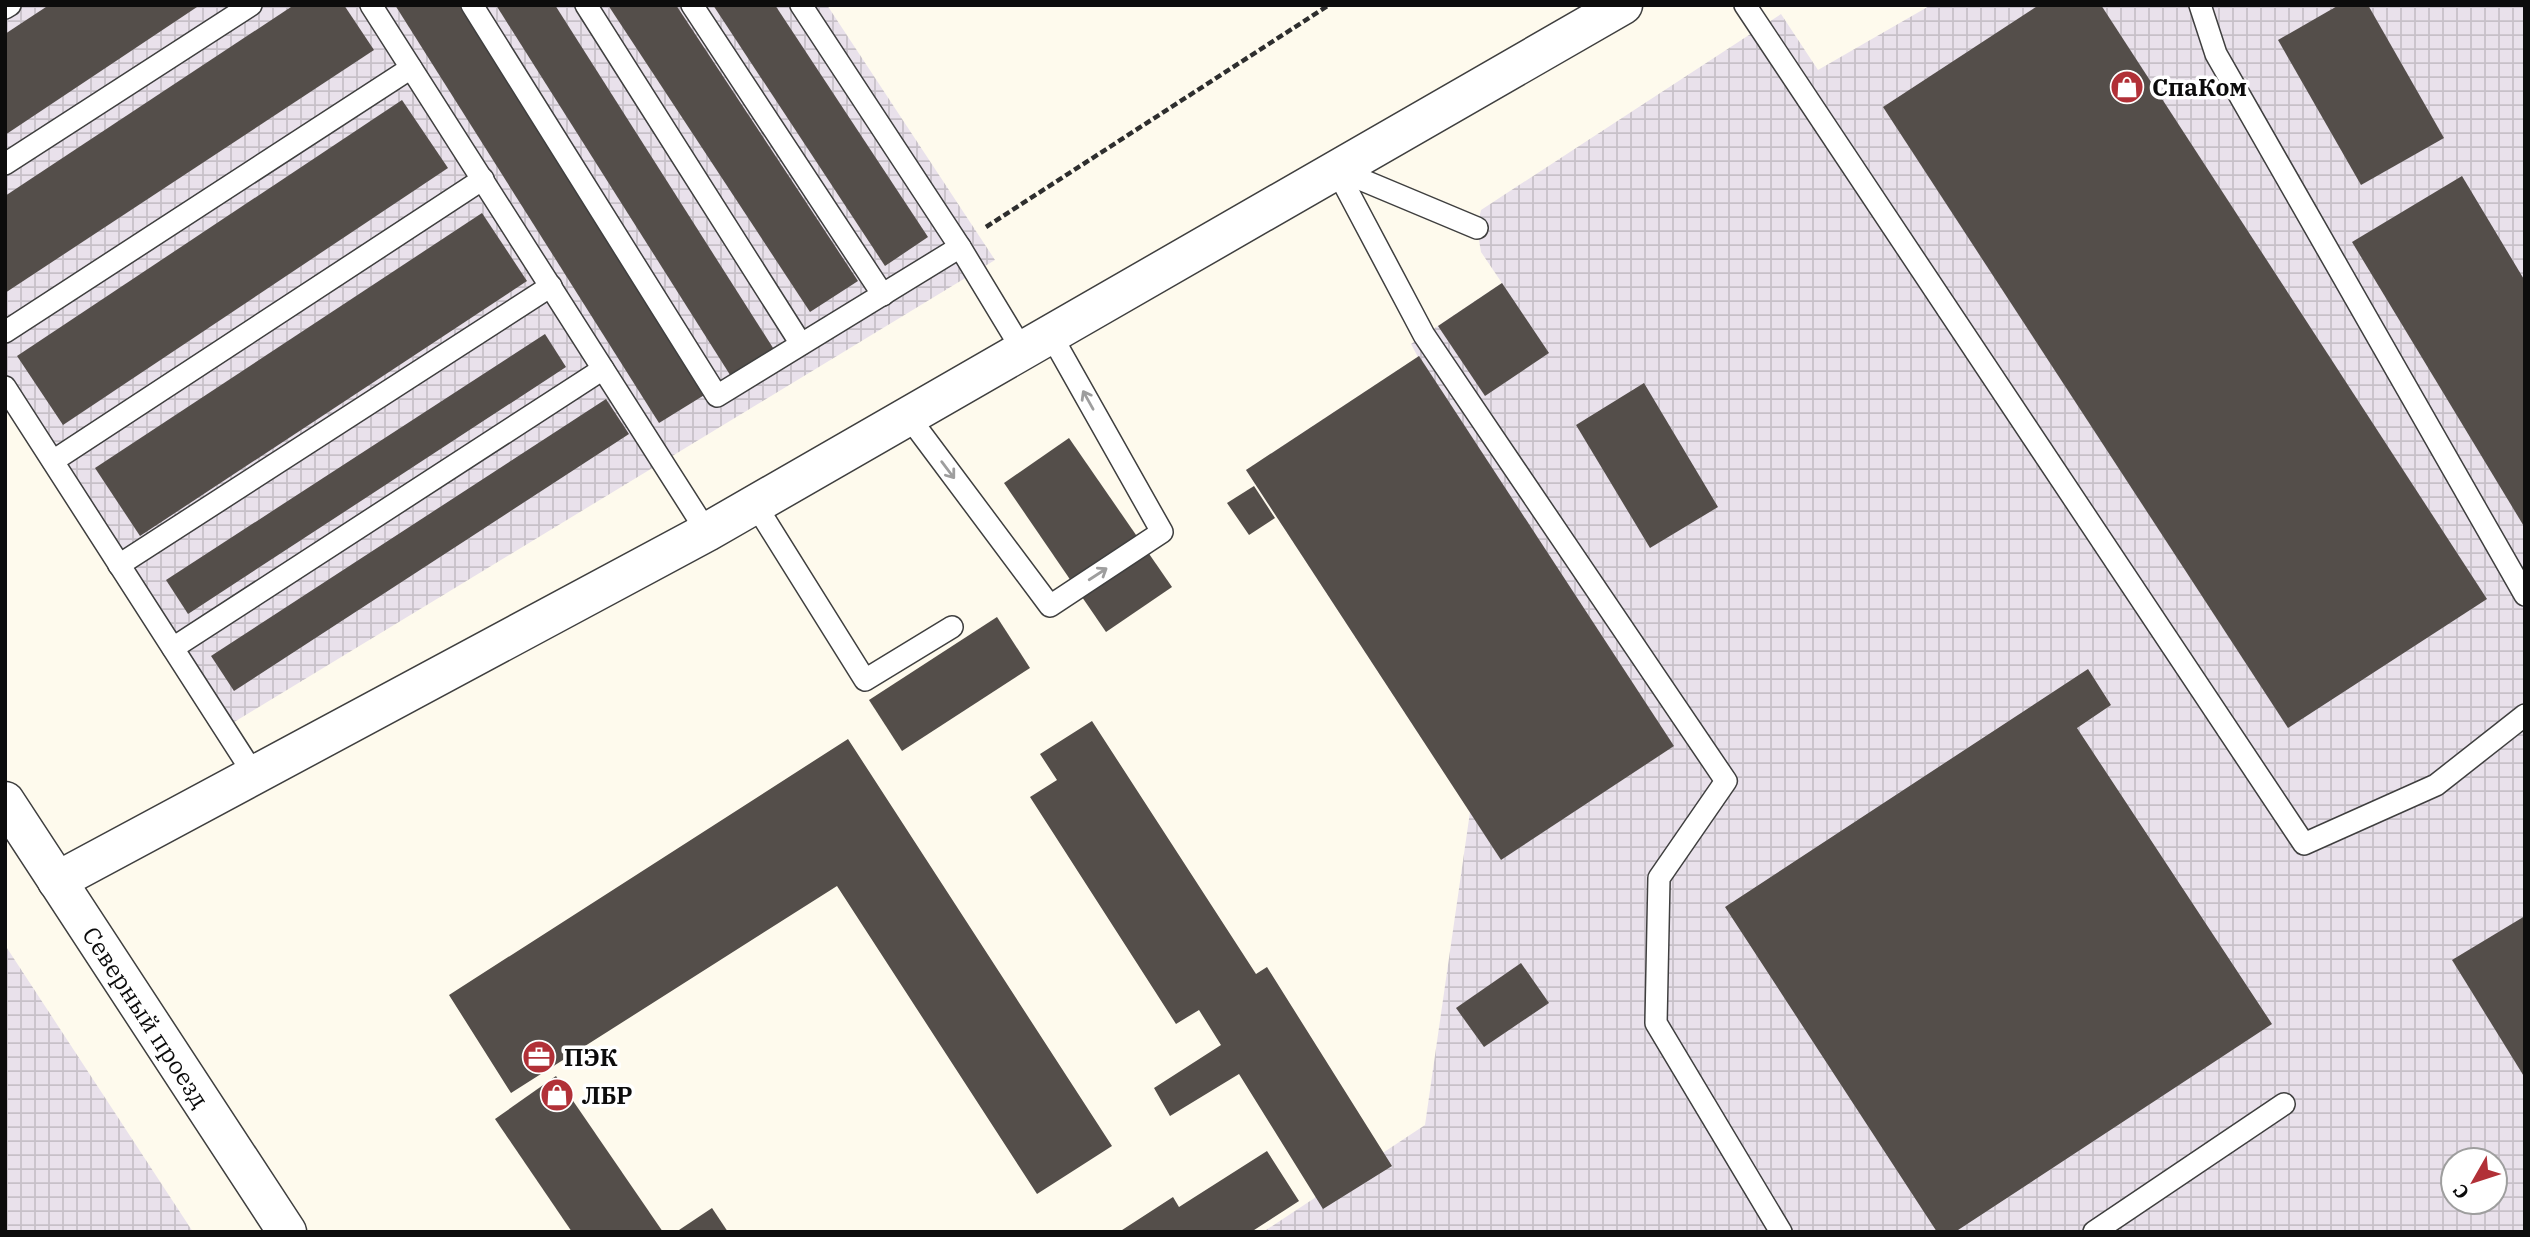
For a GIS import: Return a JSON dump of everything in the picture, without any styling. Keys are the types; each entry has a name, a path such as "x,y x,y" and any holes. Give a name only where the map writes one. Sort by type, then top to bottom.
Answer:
{"street":[{"path":"57,881 707,532 1623,5"},
{"name":"Северный проезд","path":"5,801 287,1232"}],"lane":[{"path":"5,8 10,5"},
{"path":"5,164 251,5"},
{"path":"371,5 707,532"},
{"path":"472,5 717,396 960,247"},
{"path":"586,5 801,344"},
{"path":"691,5 883,295"},
{"path":"801,5 960,247 1037,343 1162,532 1050,606 908,416"},
{"path":"1745,5 2305,844 2436,785 2525,715"},
{"path":"2200,5 2216,54 2525,595"},
{"path":"5,332 411,68"},
{"path":"1336,169 1477,228"},
{"path":"1336,169 1424,335 1726,781 1659,878 1656,1023 1781,1232"},
{"path":"53,461 483,179"},
{"path":"119,565 551,286"},
{"path":"173,648 603,369"},
{"path":"5,387 255,776"},
{"path":"755,504 864,680 952,627"},
{"path":"2094,1232 2284,1104"}],"path":[{"path":"978,232 1329,5"}],"shaded area":[{"path":"5,5 827,5 995,260 221,730 5,396"},
{"path":"1931,5 2525,5 2525,1232 1263,1232 1425,1125 1470,812 1246,470 1418,357 1411,344 1502,283 1481,252 1477,228 1481,210 1781,14 1818,70"},
{"path":"5,945 193,1232 5,1232"}],"building":[{"path":"49,5 200,5 5,135 5,34"},
{"path":"294,5 344,5 374,50 5,293 5,196"},
{"path":"395,5 460,5 706,394 659,423"},
{"path":"496,5 555,5 775,351 732,378"},
{"path":"608,5 676,5 858,281 810,312"},
{"path":"713,5 775,5 928,237 885,266"},
{"path":"2039,5 2101,5 2487,599 2288,728 1883,107"},
{"path":"2339,5 2368,5 2444,138 2361,185 2278,40"},
{"path":"402,100 448,168 63,425 17,356"},
{"path":"2462,176 2525,281 2525,528 2352,242"},
{"path":"482,213 527,281 140,536 95,468"},
{"path":"1502,283 1549,353 1485,396 1438,326"},
{"path":"545,334 566,367 188,614 166,580"},
{"path":"1419,356 1674,746 1501,860 1246,470"},
{"path":"1644,383 1718,507 1650,548 1576,425"},
{"path":"606,399 629,434 234,691 211,656"},
{"path":"1069,438 1172,587 1106,632 1004,483"},
{"path":"1254,486 1275,518 1249,535 1227,503"},
{"path":"997,617 1030,668 902,751 869,700"},
{"path":"2088,669 2111,705 2077,728 2272,1024 1955,1232 1937,1232 1725,907"},
{"path":"1092,721 1256,974 1267,967 1392,1166 1323,1209 1239,1074 1170,1116 1154,1088 1221,1045 1199,1010 1176,1024 1030,797 1057,780 1040,754"},
{"path":"848,739 1112,1146 1037,1194 837,886 511,1093 449,995"},
{"path":"2525,916 2525,1078 2452,960"},
{"path":"1521,963 1549,1003 1484,1047 1456,1008"},
{"path":"556,1076 663,1232 572,1232 495,1119"},
{"path":"1267,1151 1299,1201 1251,1232 1119,1232 1173,1197 1179,1207"},
{"path":"712,1208 728,1232 676,1232"}],"place":[{"name":"СпаКом","path":"2127,87"},
{"name":"ПЭК","path":"539,1057"},
{"name":"ЛБР","path":"557,1095"}]}
